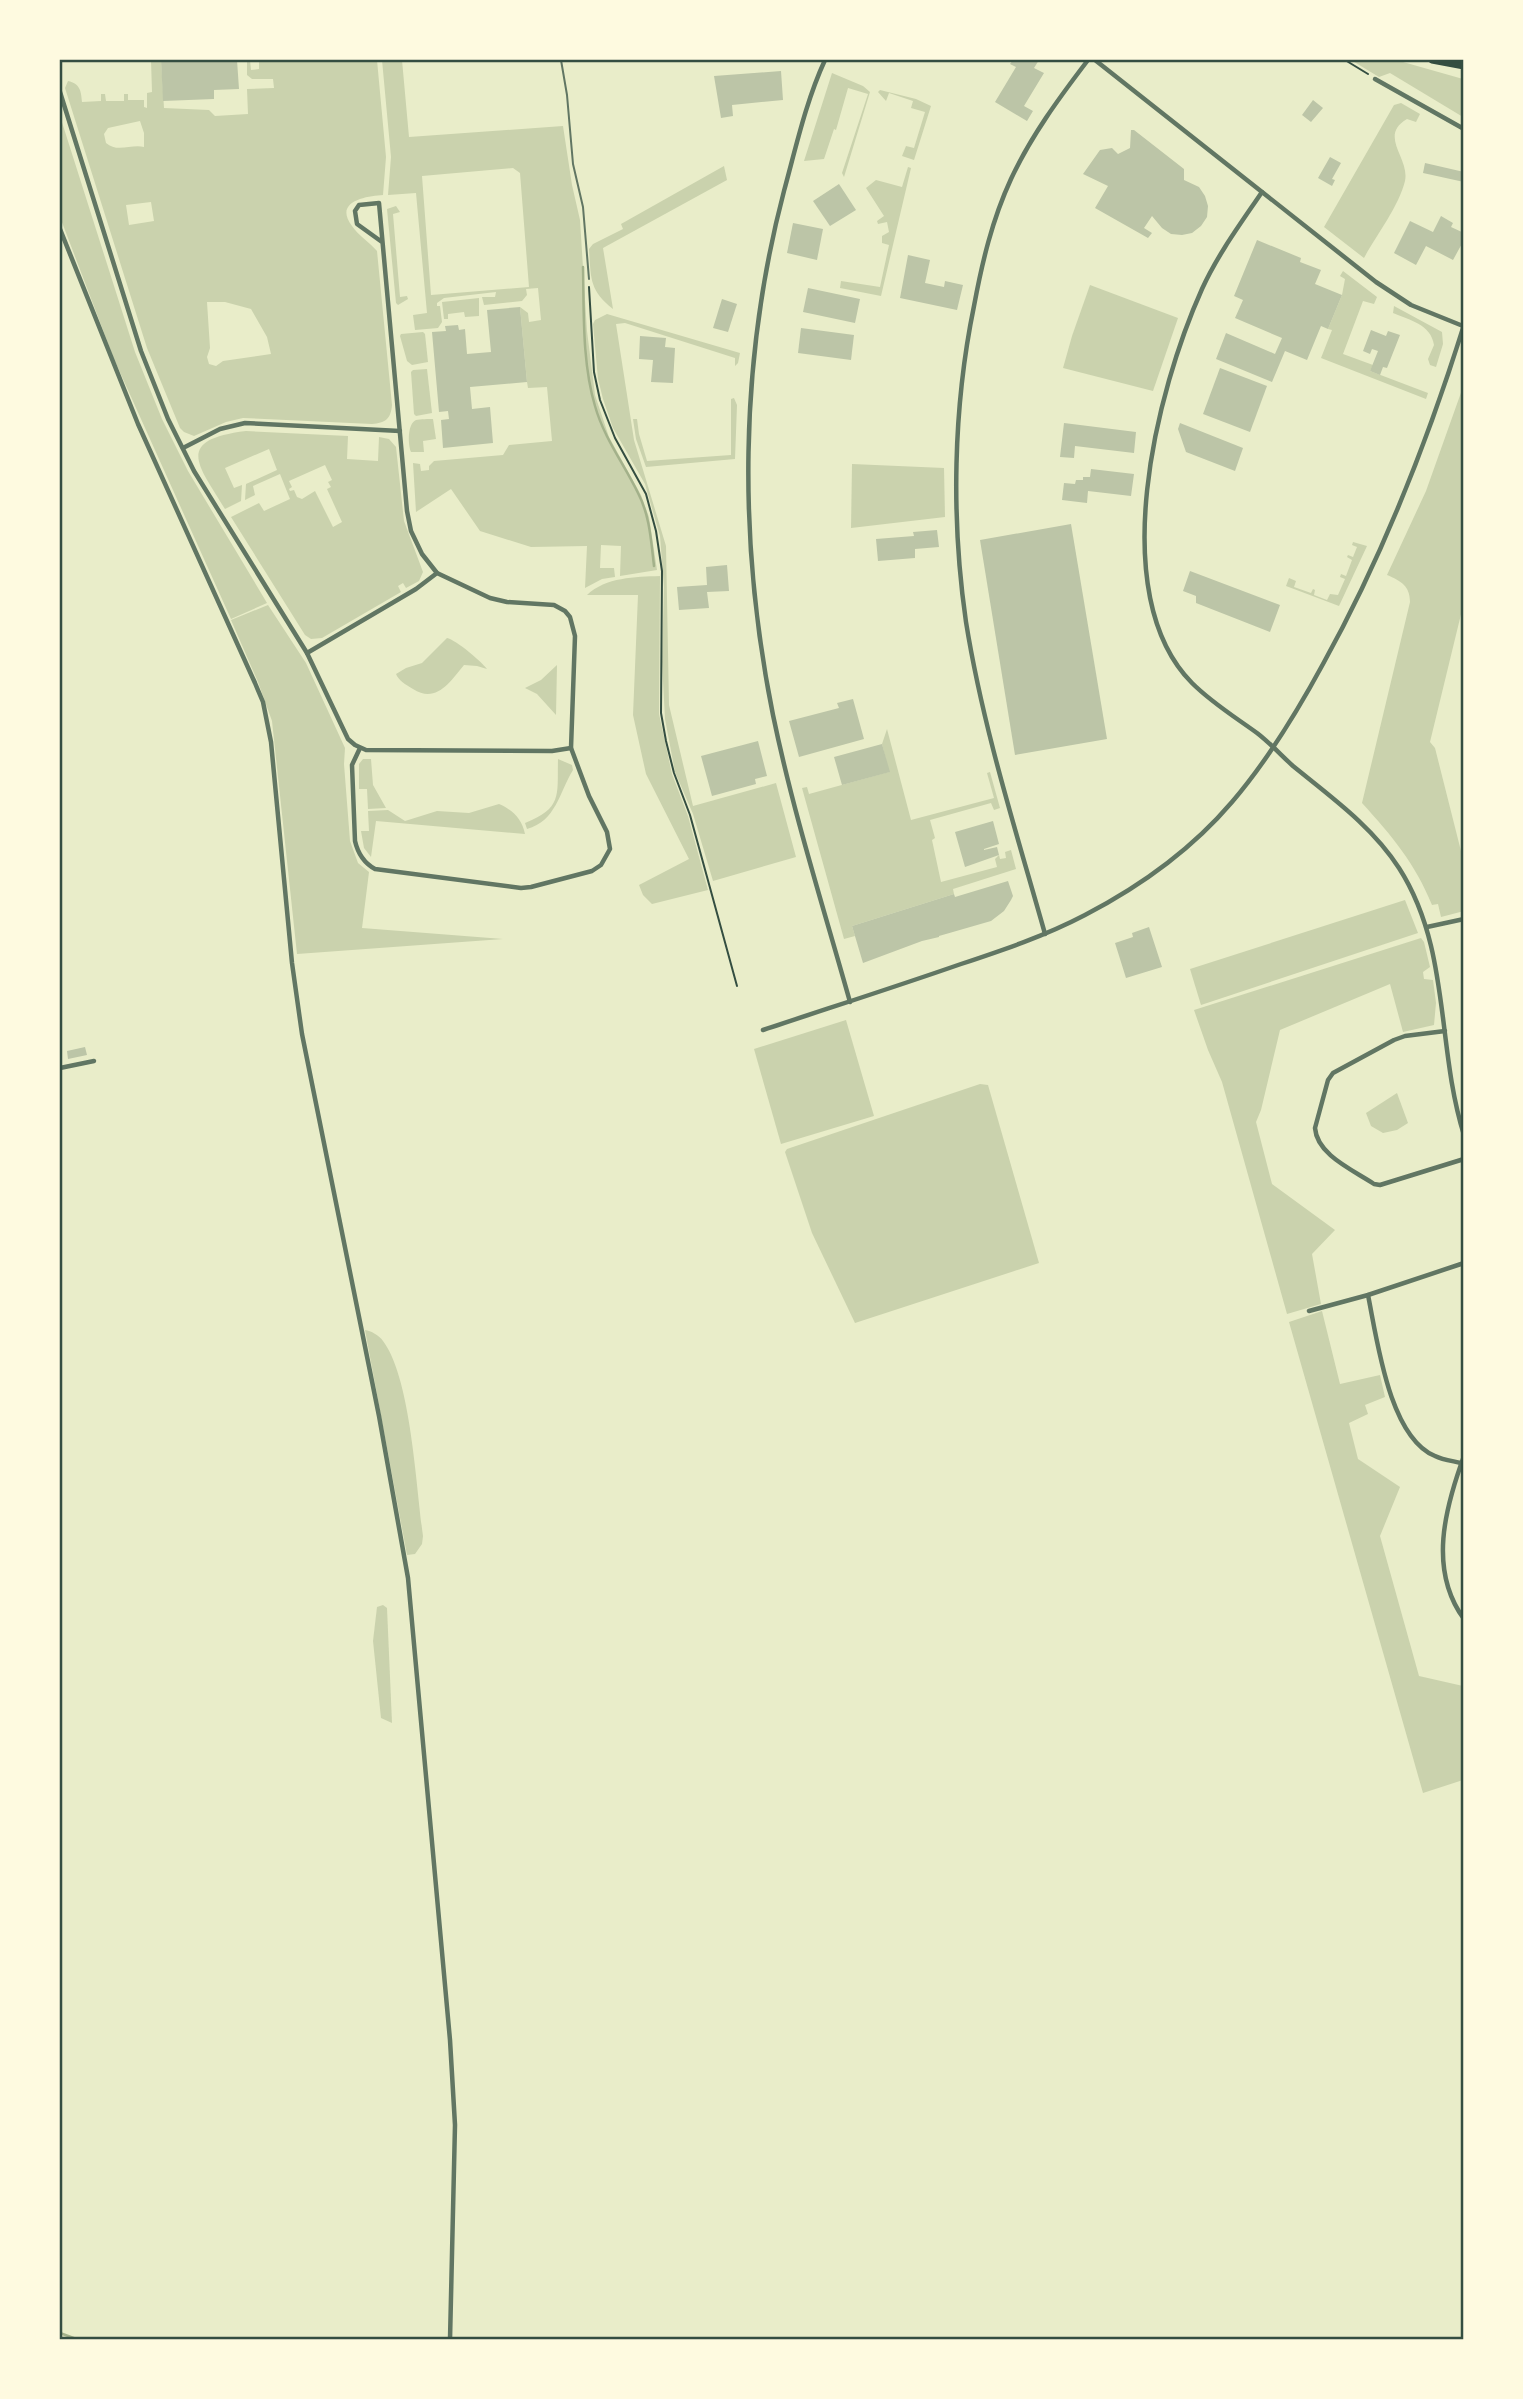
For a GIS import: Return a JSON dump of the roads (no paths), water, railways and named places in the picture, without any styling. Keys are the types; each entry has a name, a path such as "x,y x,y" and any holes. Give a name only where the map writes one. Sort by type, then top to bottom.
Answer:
{"main road":[{"path":"1432,60 1464,66"}],"street":[{"path":"825,60 786,183 760,303 751,383 748,518 756,608 773,713 792,796 850,1002"},
{"path":"1045,934 988,730 966,621 958,541 959,420 969,326 981,267 1000,204 1033,136 1088,60"},
{"path":"763,1030 1045,934 1114,899 1171,859 1233,801 1303,702 1344,627 1382,548 1420,454 1463,325 1431,315 1393,294 1095,60"},
{"path":"1375,79 1464,130"},
{"path":"60,92 155,388 194,471 307,653 348,739 363,749 552,751 571,748"},
{"path":"1262,191 1203,286 1169,375 1159,411 1149,473 1146,525 1146,565 1155,619 1175,661 1190,681 1356,817 1388,852 1411,889 1427,927 1438,973 1453,1096 1464,1135"},
{"path":"363,749 352,765 355,841 363,860 375,869 521,888 592,871 605,860 610,849 609,839 577,768 571,748 575,636 573,623 565,611 554,605 507,602 490,598 437,573 422,554 408,520 379,202 359,205 355,211 357,224 382,242"},
{"path":"60,229 127,399 255,683 268,722 292,962 302,1034 379,1416 408,1578 450,2040 455,2125 450,2340"},
{"path":"183,448 220,429 246,423 400,431"},
{"path":"307,653 416,589 437,573"},
{"path":"1427,927 1464,919"},
{"path":"1445,1031 1394,1040 1333,1073 1327,1083 1315,1136 1322,1149 1374,1184 1380,1185 1464,1158"},
{"path":"60,1068 94,1061"},
{"path":"1309,1311 1368,1295 1464,1263"},
{"path":"1368,1295 1388,1390 1399,1416 1414,1440 1433,1456 1461,1463"},
{"path":"1464,1456 1444,1522 1443,1545 1448,1591 1464,1619"}],"lane":[{"path":"561,60 573,164 583,207 589,279"}],"waterway":[{"path":"583,267 584,337 595,406 642,502 654,566"},
{"path":"60,2333 79,2340"}]}
